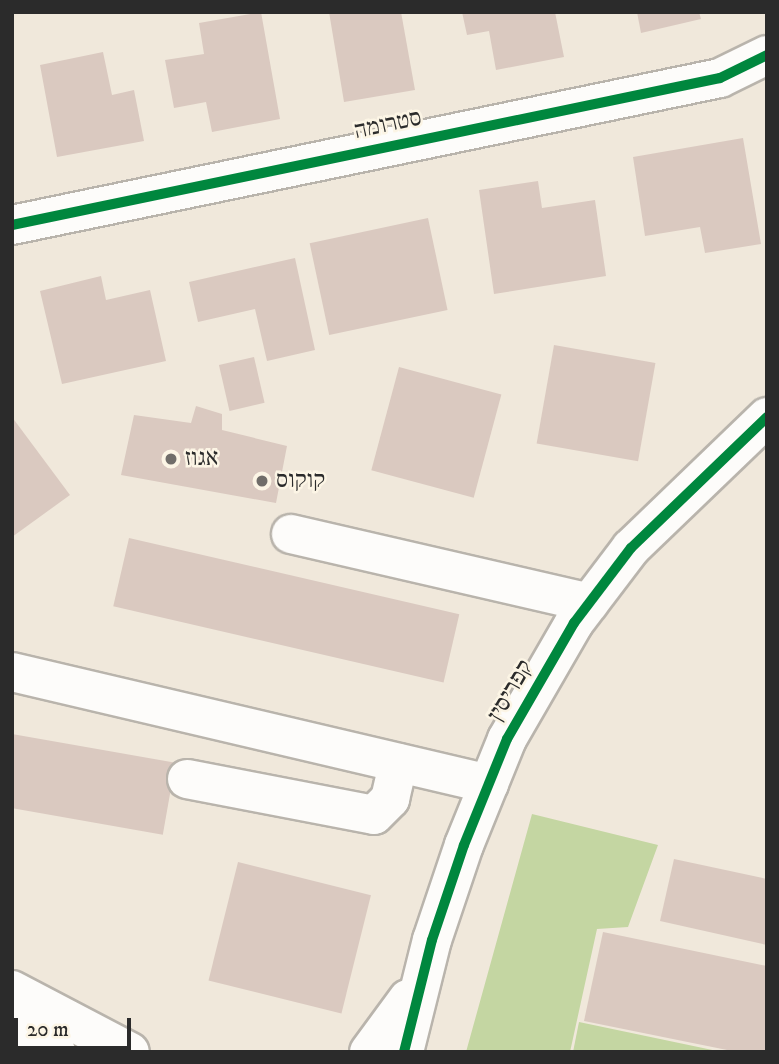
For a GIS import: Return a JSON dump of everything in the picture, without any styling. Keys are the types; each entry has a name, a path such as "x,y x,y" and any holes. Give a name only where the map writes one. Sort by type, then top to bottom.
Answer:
{"street":[{"name":"סטרומה","path":"12,225 720,78 767,55"},
{"name":"קפריסין","path":"404,1052 419,983 489,784 508,739 589,603 631,548 767,417"},
{"path":"291,534 589,603"},
{"path":"12,672 489,784"},
{"path":"187,779 374,815 390,799 398,763"},
{"path":"369,1052 419,983"},
{"path":"12,990 130,1052"},
{"path":"12,1029 56,1052"}],"green space":[{"path":"532,814 658,845 628,927 597,929 570,1052 466,1052"},
{"path":"579,1022 722,1052 573,1052"}],"building":[{"path":"261,12 280,119 212,132 206,102 174,108 165,60 204,54 199,23"},
{"path":"329,12 401,12 415,90 344,102"},
{"path":"462,12 555,12 564,57 496,70 489,31 467,35"},
{"path":"637,12 699,12 701,19 641,33"},
{"path":"103,52 112,95 134,90 144,141 57,157 40,65"},
{"path":"743,138 761,244 705,253 700,227 645,236 633,157"},
{"path":"538,181 542,208 595,200 606,276 494,294 479,190"},
{"path":"428,218 448,310 329,335 310,243"},
{"path":"295,258 315,350 267,361 255,309 198,322 189,282"},
{"path":"101,276 106,300 150,290 166,361 62,384 40,291"},
{"path":"554,345 655,363 638,461 537,443"},
{"path":"254,357 265,403 229,411 219,365"},
{"path":"399,367 501,394 474,498 371,470"},
{"path":"196,406 222,414 222,430 287,446 276,503 121,475 134,415 191,423"},
{"path":"12,417 70,495 12,537"},
{"path":"129,538 459,614 444,682 113,606"},
{"path":"12,734 175,763 163,835 12,808"},
{"path":"674,859 767,879 767,945 660,921"},
{"path":"238,862 371,895 341,1014 208,980"},
{"path":"603,932 767,966 767,1052 737,1052 584,1021"}],"cycle path":[{"path":"12,225 720,78 767,55"},
{"path":"404,1052 432,940 464,845 507,739 574,623 631,548 767,417"}],"place":[{"name":"אגוז","path":"171,459"},
{"name":"קוקוס","path":"262,481"}]}
